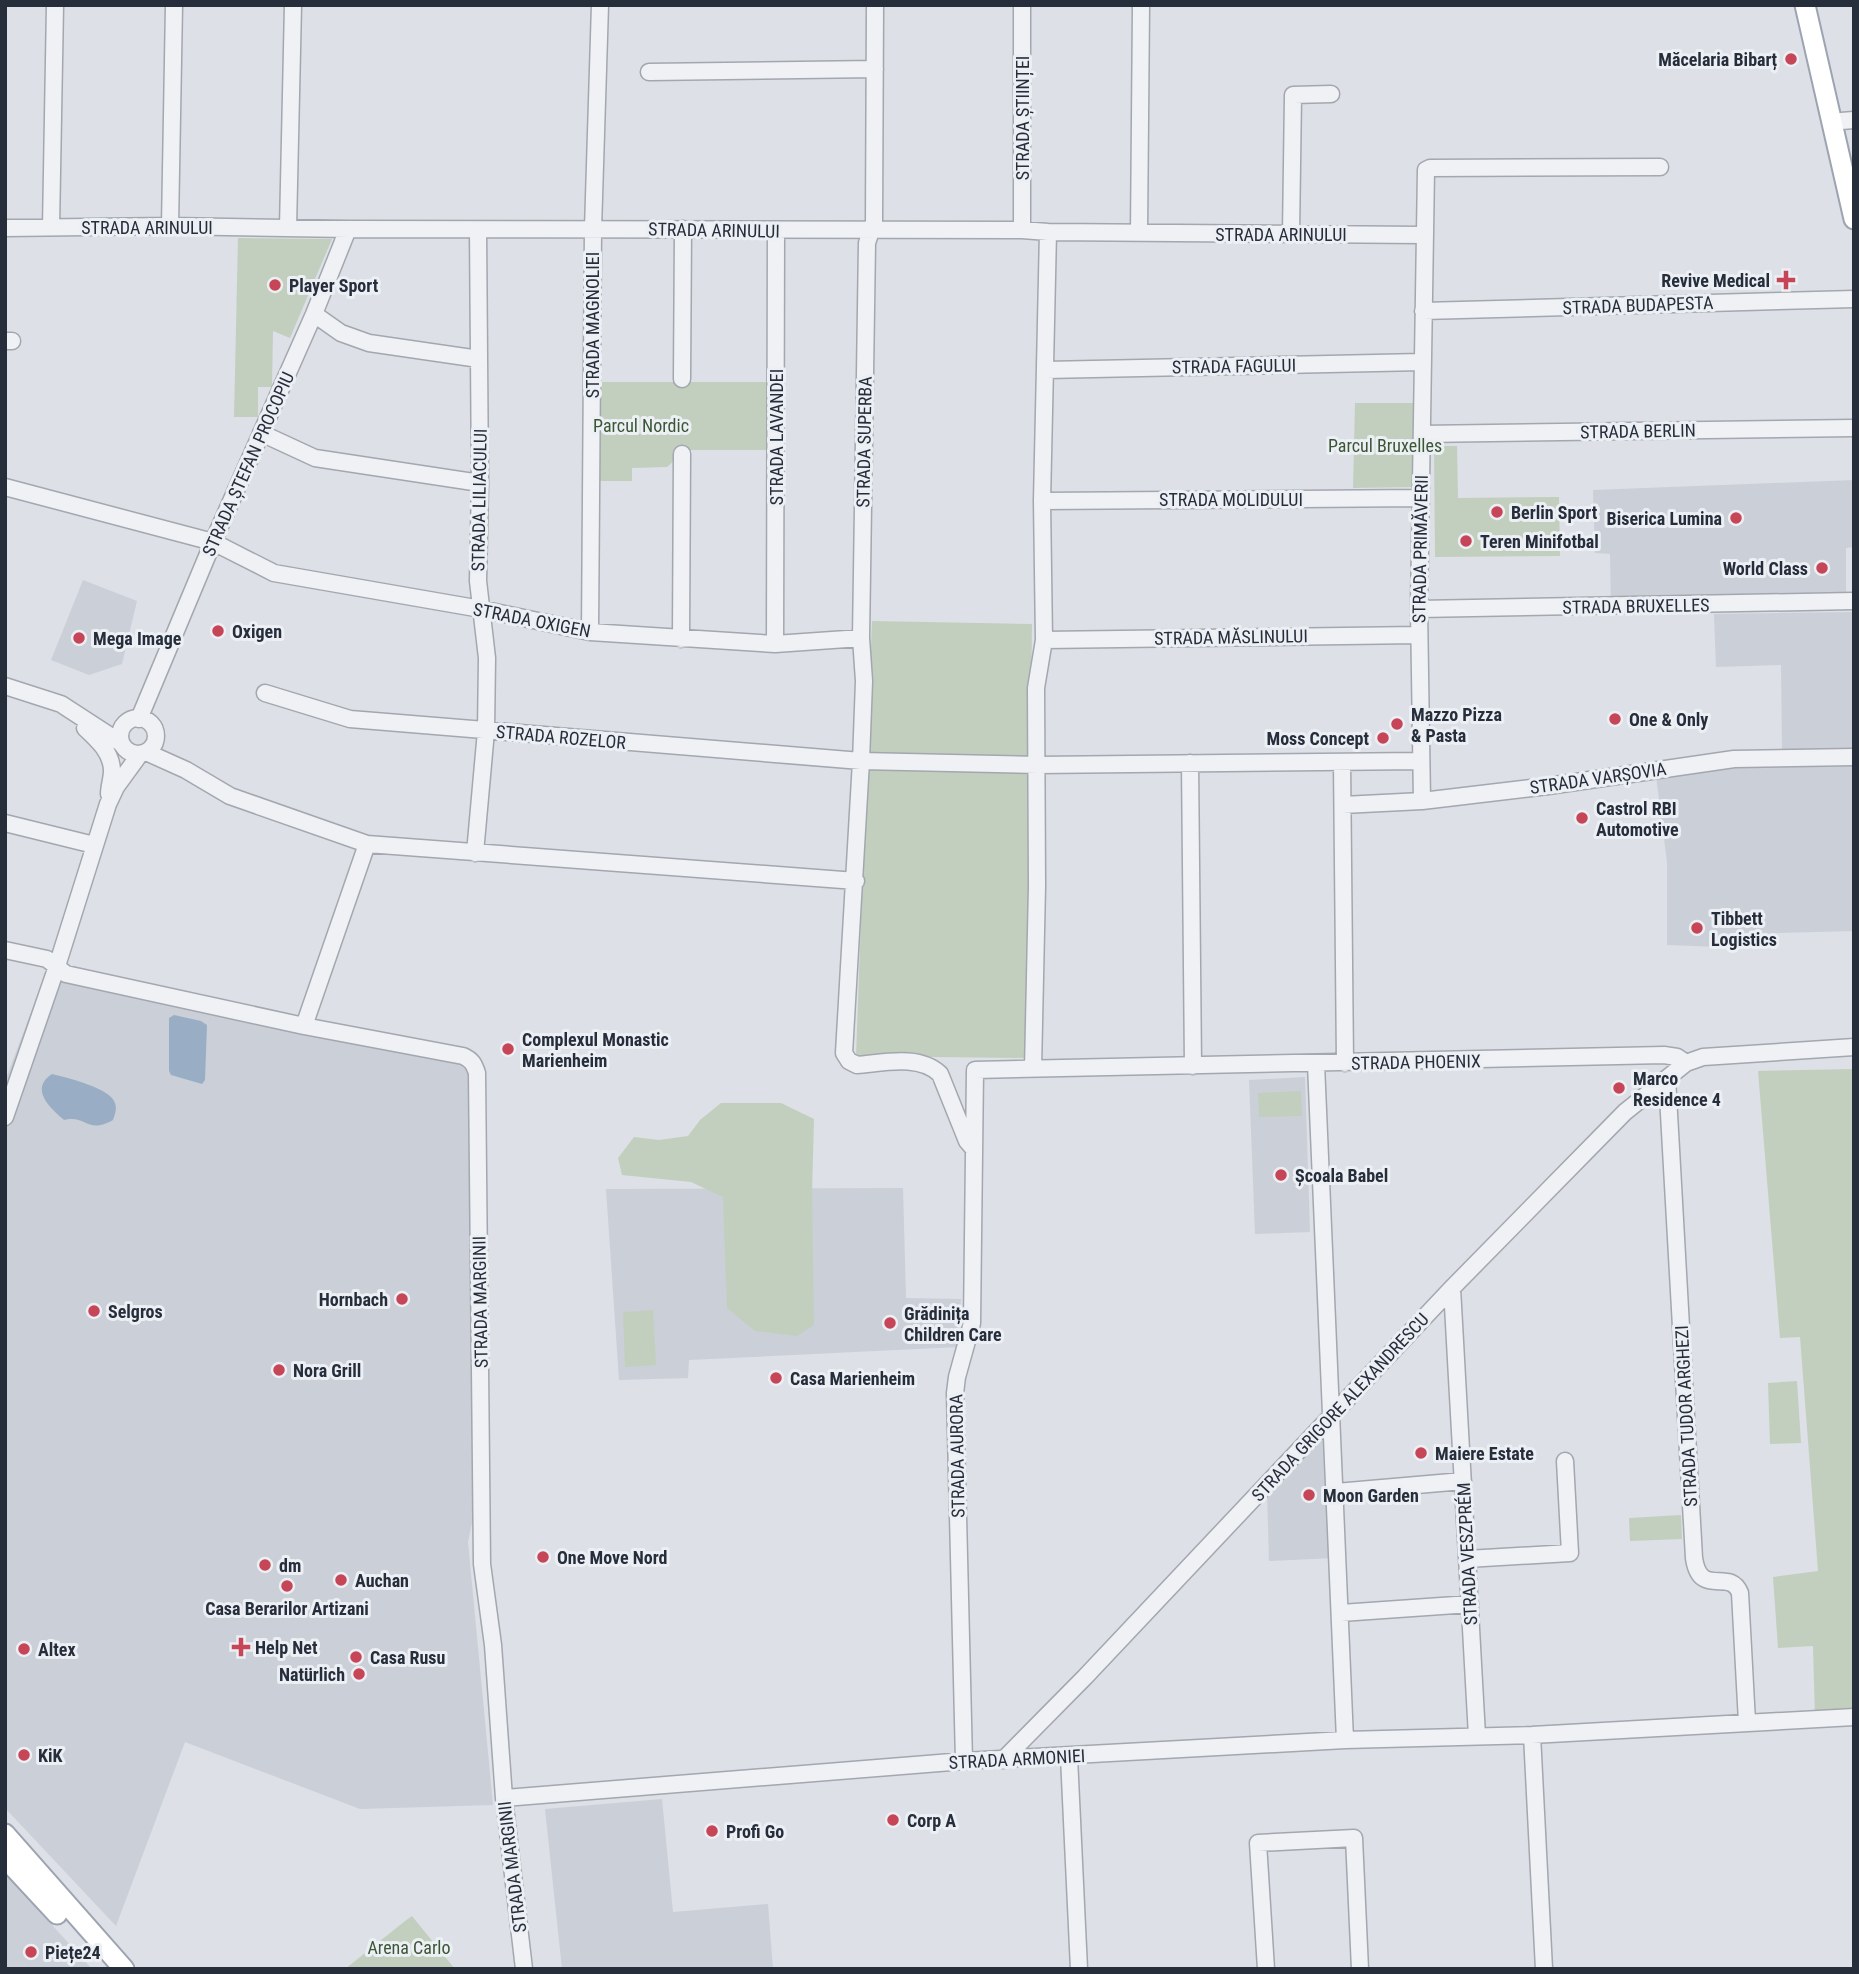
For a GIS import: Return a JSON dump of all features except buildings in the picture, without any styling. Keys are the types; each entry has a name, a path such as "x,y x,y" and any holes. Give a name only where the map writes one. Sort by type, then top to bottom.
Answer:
{"main road":[{"path":"1805,5 1854,219"},
{"path":"1814,5 1847,121 1854,176"},
{"path":"5,1834 124,1969"},
{"path":"5,1858 108,1969"}],"street":[{"path":"51,227 55,5"},
{"path":"170,226 174,5"},
{"path":"288,228 293,5"},
{"name":"STRADA MAGNOLIEI","path":"590,632 593,229 600,5"},
{"name":"STRADA SUPERBA","path":"875,5 872,230 867,243 861,639 864,681 856,881 844,1048 846,1057 857,1065 914,1062 925,1063 935,1069 940,1074 967,1141 974,1150"},
{"name":"STRADA ȘTIINȚEI","path":"1022,5 1022,230"},
{"path":"1139,233 1141,5"},
{"path":"649,72 875,69"},
{"path":"1291,234 1293,95 1331,94"},
{"name":"STRADA PRIMĂVERII","path":"1422,801 1419,609 1426,170 1660,167"},
{"name":"STRADA ARINULUI","path":"5,228 170,226 1423,234"},
{"name":"STRADA ȘTEFAN PROCOPIU","path":"137,739 149,699 213,542 314,314 348,229"},
{"path":"682,379 683,229"},
{"name":"STRADA LILIACULUI","path":"475,853 486,731 487,658 478,581 478,230"},
{"name":"STRADA LAVANDEI","path":"775,644 776,230"},
{"path":"1033,1069 1038,765 1036,688 1044,640 1042,501 1048,232"},
{"name":"STRADA BUDAPESTA","path":"1423,312 1854,299"},
{"path":"314,314 341,333 369,343 479,359"},
{"name":"STRADA FAGULUI","path":"1046,370 1422,362"},
{"name":"STRADA BERLIN","path":"1422,434 1854,428"},
{"path":"261,433 315,458 480,483"},
{"path":"681,639 682,454"},
{"name":"STRADA OXIGEN","path":"5,487 213,542 274,573 481,609 590,632 775,644 861,639"},
{"name":"STRADA MOLIDULUI","path":"1042,501 1421,498"},
{"name":"STRADA BRUXELLES","path":"1419,609 1854,601"},
{"name":"STRADA MĂSLINULUI","path":"1044,640 1419,635"},
{"path":"5,686 61,704 137,739 230,796 367,844 856,881"},
{"name":"STRADA ROZELOR","path":"265,693 349,719 861,761 1038,765"},
{"path":"61,704 106,750 112,770 108,804"},
{"path":"5,1116 57,966 108,804 137,739"},
{"name":"STRADA VARȘOVIA","path":"1343,805 1422,801 1734,759 1854,757"},
{"path":"1038,765 1421,761"},
{"path":"1342,762 1345,1063"},
{"path":"1190,763 1192,1066"},
{"path":"108,804 139,768 157,764 186,770"},
{"path":"5,824 94,845"},
{"path":"304,1026 367,844"},
{"name":"STRADA MARGINII","path":"5,950 47,959 66,974 304,1026 463,1056 470,1059 474,1065 477,1073 482,1563 493,1645 504,1798 524,1969"},
{"name":"STRADA PHOENIX","path":"975,1070 1664,1055 1677,1057 1686,1063 1703,1057 1727,1054 1854,1047"},
{"name":"STRADA GRIGORE ALEXANDRESCU","path":"1003,1760 1085,1677 1452,1288 1625,1112 1686,1063"},
{"path":"1316,1064 1345,1740"},
{"name":"STRADA AURORA","path":"964,1761 955,1393 972,1323 975,1070"},
{"name":"STRADA TUDOR ARGHEZI","path":"1667,1078 1694,1558 1695,1566 1703,1579 1709,1582 1731,1582 1739,1589 1742,1602 1747,1722"},
{"name":"STRADA VESZPRÉM","path":"1452,1288 1477,1736"},
{"path":"1467,1559 1570,1553 1565,1461"},
{"path":"1336,1492 1463,1481"},
{"path":"1341,1613 1469,1604"},
{"name":"STRADA ARMONIEI","path":"504,1798 964,1761 1345,1740 1532,1735 1854,1717"},
{"path":"1532,1735 1544,1969"},
{"path":"1069,1757 1079,1969"},
{"path":"1266,1969 1258,1843 1354,1838 1360,1969"}],"shaded area":[{"path":"1854,480 1854,547 1846,548 1846,598 1611,604 1610,554 1595,553 1593,490"},
{"path":"83,580 137,601 122,664 89,675 51,660"},
{"path":"1854,612 1854,749 1782,749 1781,665 1716,667 1714,614"},
{"path":"1854,766 1854,931 1778,933 1718,947 1667,945 1667,862 1656,776 1735,767"},
{"path":"47,970 291,1030 468,1066 478,1494 468,1542 493,1805 360,1809 185,1742 116,1926 5,1808 5,1081"},
{"name":"Școala Babel","path":"1305,1077 1310,1232 1255,1234 1249,1080"},
{"path":"903,1188 906,1298 961,1299 958,1347 689,1360 688,1378 619,1380 606,1189"},
{"path":"1328,1428 1334,1558 1269,1561 1267,1490"},
{"path":"662,1799 673,1912 768,1904 773,1969 562,1969 545,1809"},
{"path":"5,1873 92,1969 5,1969"}],"green space":[{"name":"Player Sport","path":"238,238 332,239 290,338 273,331 272,387 258,387 258,417 234,417"},
{"name":"Parcul Nordic","path":"597,382 767,382 768,450 678,450 677,458 667,467 632,468 632,481 598,481"},
{"name":"Parcul Bruxelles","path":"1355,403 1415,403 1417,487 1353,488"},
{"name":"Berlin Sport","path":"1434,446 1457,446 1458,498 1559,497 1560,556 1435,557"},
{"path":"872,621 1032,624 1027,1058 856,1056"},
{"path":"1854,1069 1854,1716 1815,1719 1813,1646 1778,1648 1773,1577 1818,1571 1800,1337 1780,1338 1758,1071"},
{"path":"1301,1091 1302,1116 1259,1117 1258,1093"},
{"path":"721,1103 781,1103 814,1119 814,1325 797,1336 755,1331 727,1308 723,1197 691,1182 622,1175 618,1158 634,1137 659,1140 688,1136 700,1120"},
{"path":"653,1310 656,1365 625,1367 623,1312"},
{"path":"1797,1381 1801,1443 1770,1444 1768,1383"},
{"path":"1681,1515 1682,1539 1630,1541 1629,1518"},
{"name":"Arena Carlo","path":"412,1916 455,1969 345,1969 405,1921"}],"water":[{"path":"174,1015 207,1025 205,1080 202,1084 171,1075 169,1071 169,1018"},
{"path":"52,1074 84,1083 107,1094 116,1106 113,1120 92,1125 77,1120 64,1120 48,1104 42,1092 45,1080"}],"place":[{"name":"Măcelaria Bibarț","path":"1791,59"},
{"name":"Revive Medical","path":"1786,280"},
{"name":"Player Sport","path":"275,285"},
{"name":"Berlin Sport","path":"1497,512"},
{"name":"Biserica Lumina","path":"1736,518"},
{"name":"Teren Minifotbal","path":"1466,541"},
{"name":"World Class","path":"1822,568"},
{"name":"Oxigen","path":"218,631"},
{"name":"Mega Image","path":"79,638"},
{"name":"One & Only","path":"1615,719"},
{"name":"Mazzo Pizza & Pasta","path":"1397,724"},
{"name":"Moss Concept","path":"1383,738"},
{"name":"Castrol RBI Automotive","path":"1582,818"},
{"name":"Tibbett Logistics","path":"1697,928"},
{"name":"Complexul Monastic Marienheim","path":"508,1049"},
{"name":"Marco Residence 4","path":"1619,1088"},
{"name":"Școala Babel","path":"1281,1175"},
{"name":"Hornbach","path":"402,1299"},
{"name":"Selgros","path":"94,1311"},
{"name":"Grădinița Children Care","path":"890,1323"},
{"name":"Nora Grill","path":"279,1370"},
{"name":"Casa Marienheim","path":"776,1378"},
{"name":"Maiere Estate","path":"1421,1453"},
{"name":"Moon Garden","path":"1309,1495"},
{"name":"One Move Nord","path":"543,1557"},
{"name":"dm","path":"265,1565"},
{"name":"Auchan","path":"341,1580"},
{"name":"Casa Berarilor Artizani","path":"287,1586"},
{"name":"Help Net","path":"241,1647"},
{"name":"Altex","path":"24,1649"},
{"name":"Casa Rusu","path":"356,1657"},
{"name":"Natürlich","path":"359,1674"},
{"name":"KiK","path":"24,1755"},
{"name":"Corp A","path":"893,1820"},
{"name":"Profi Go","path":"712,1831"},
{"name":"Piețe24","path":"31,1952"}]}
